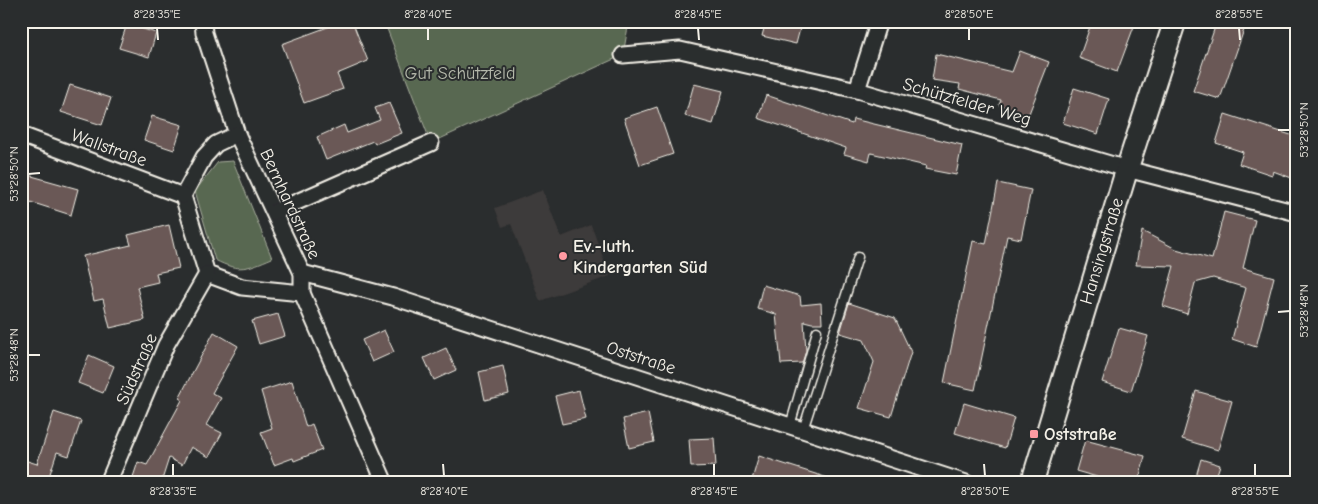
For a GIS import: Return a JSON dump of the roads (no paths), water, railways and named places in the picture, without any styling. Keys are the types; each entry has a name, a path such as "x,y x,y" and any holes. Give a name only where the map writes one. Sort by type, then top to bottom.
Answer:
{"street":[{"name":"Bernhardstraße","path":"203,21 204,33 237,134 302,273 302,293 386,483"},
{"path":"857,90 879,21"},
{"name":"Hansingstraße","path":"1032,483 1126,169 1175,21"},
{"name":"Schützfelder Weg","path":"623,55 680,50 857,90 1126,169 1297,213"},
{"path":"237,134 216,144 204,157 183,196 207,274 242,287 302,293"},
{"name":"Wallstraße","path":"21,135 183,196"},
{"path":"274,212 432,143"},
{"name":"Oststraße","path":"302,273 393,298 966,483"},
{"name":"Südstraße","path":"108,483 166,345 207,274"}],"lane":[{"path":"797,428 858,257"},
{"path":"797,428 817,331"}],"place":[{"name":"Ev.-luth. Kindergarten Süd","path":"563,256"},
{"name":"Oststraße","path":"1034,434"}],"park label":[{"name":"Gut Schützfeld","path":"460,73"}]}
